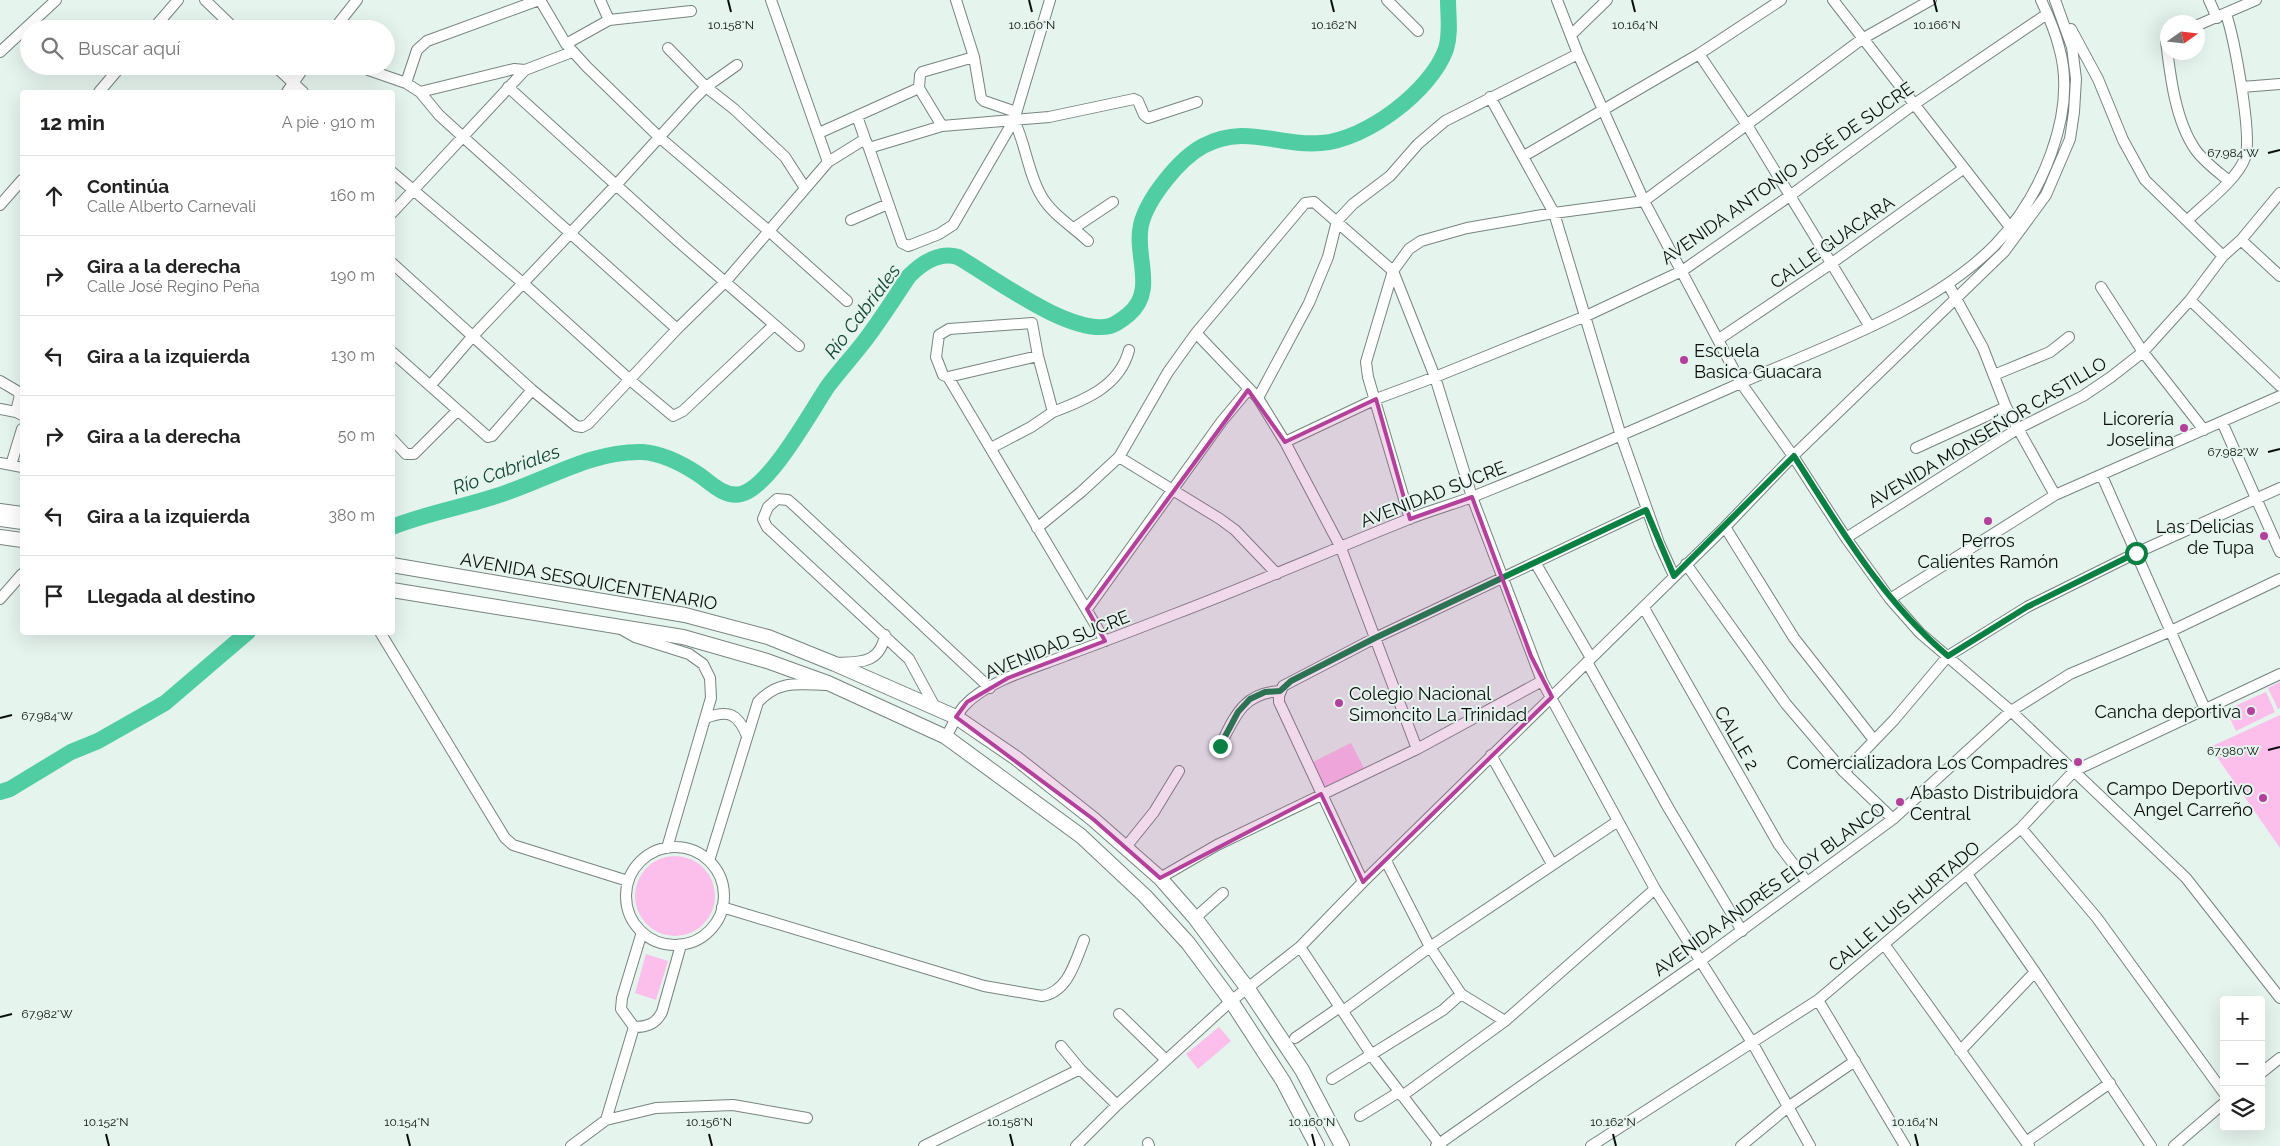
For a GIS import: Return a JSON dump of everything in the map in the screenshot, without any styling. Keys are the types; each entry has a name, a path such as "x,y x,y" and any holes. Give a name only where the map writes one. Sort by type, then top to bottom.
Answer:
{"main road":[{"path":"0,519 20,522"},
{"path":"0,537 20,540"},
{"name":"AVENIDA SESQUICENTENARIO","path":"395,566 685,615 768,638 834,664 956,717 1024,764 1093,819 1160,878 1195,918 1248,989 1302,1070 1342,1146"},
{"path":"395,590 683,637 766,661 833,685 946,737 1081,836 1151,903 1188,943 1231,1001 1284,1082 1317,1146"}],"street":[{"path":"34,20 56,0"},
{"path":"161,20 178,0"},
{"path":"205,0 226,20"},
{"path":"341,20 357,0"},
{"path":"406,83 417,50 427,41 540,0 569,48 658,136 847,301"},
{"path":"600,0 608,20"},
{"path":"771,0 828,162"},
{"path":"956,0 974,57 981,98 1015,116 1036,184 1043,199 1058,216 1088,240"},
{"path":"857,116 900,240 905,245 911,245 939,234 954,225 1015,116 1050,0"},
{"path":"1387,0 1418,31"},
{"path":"1557,0 1578,54 1644,201 1742,383 1794,456 1846,538 1890,599 1920,633 2012,712 2186,878 2280,998"},
{"path":"1571,35 1608,0"},
{"path":"1524,156 1699,54 1781,0"},
{"path":"1833,0 1963,170 2010,227"},
{"path":"1410,519 1368,377 1366,362 1394,271 1409,249 1421,241 1436,236 1554,213 1644,201 1862,39 1931,0"},
{"name":"AVENIDAD SUCRE","path":"946,737 956,717 967,702 1008,678 1277,574 1410,519 1472,497 1621,436 1870,327 1946,286 1994,246 2010,227 2034,192 2052,154 2064,104 2062,65 2060,50 2040,0"},
{"path":"2188,220 2229,181 2243,163 2247,150 2242,87 2221,16 2209,0"},
{"path":"2205,22 2256,0"},
{"path":"2056,2 2098,79 2124,140 2145,180 2223,256"},
{"path":"1076,1146 1117,1105 1231,1001 1300,947 1362,882 1386,861 1491,755 1644,608 1794,456 2004,252 2046,195 2070,139 2076,79 2072,48 2056,2"},
{"path":"395,210 525,70 569,48 608,20 691,11"},
{"name":"AVENIDA ANTONIO JOSÉ DE SUCRE","path":"1285,442 1376,399 1436,378 1586,316 1682,271 1791,195 1913,105 2047,14"},
{"path":"0,52 20,33"},
{"path":"668,48 706,87 734,109 785,157 805,188"},
{"path":"1258,398 1309,303 1328,257 1337,221 1353,204 1390,176 1418,144 1445,121 1578,54"},
{"path":"1699,54 1791,195 1870,327"},
{"path":"942,126 919,88 920,75 922,72 974,57"},
{"path":"2168,60 2169,73 2189,139 2202,158 2229,181"},
{"path":"430,386 472,337 616,186 658,136 706,87 737,65"},
{"path":"420,92 514,69 525,70"},
{"path":"101,90 113,75"},
{"path":"284,75 301,90"},
{"path":"288,90 298,75"},
{"path":"383,75 406,83 420,92 439,115 677,329"},
{"path":"2242,87 2280,84"},
{"path":"508,87 616,186 799,346"},
{"path":"818,134 919,88"},
{"path":"1490,97 1554,213 1621,436 1646,510 1674,576"},
{"path":"395,266 532,390 576,426 582,427 588,424 677,329 726,282 828,162 867,144 942,126 1015,116 1049,118 1134,99 1138,101 1144,115 1148,118 1197,102"},
{"name":"CALLE GUACARA","path":"1719,339 1832,263 1963,170"},
{"path":"395,175 524,284 670,415 677,416 774,325"},
{"path":"0,205 20,182"},
{"name":"AVENIDA MONSEÑOR CASTILLO","path":"1846,538 2020,428 2083,396 2111,378 2143,352 2190,300 2223,256 2240,240 2280,193"},
{"path":"1074,228 1113,202"},
{"path":"1037,528 1081,492 1119,457 1168,372 1196,333 1305,203 1314,202 1394,271 1436,378 1472,497 1501,579 1542,682 1655,889 1753,1044 1810,1146"},
{"path":"851,220 888,204"},
{"path":"2240,240 2280,276"},
{"path":"1946,286 1956,298 1983,348 2006,407 2020,428 2054,495"},
{"path":"2101,288 2143,352 2204,430"},
{"path":"2190,300 2280,386"},
{"path":"1053,412 1038,356 1032,323 949,329 939,335 936,356 943,375 948,377 992,448 1037,528 1105,641"},
{"path":"1196,333 1248,390 1258,398 1285,442 1341,548 1417,749"},
{"path":"1994,375 2050,352 2069,337"},
{"path":"992,448 1031,428 1053,412 1085,400 1100,391 1114,379 1126,361 1129,350"},
{"path":"395,355 484,435 490,437 532,390"},
{"path":"948,377 1038,356"},
{"path":"0,381 17,391 20,395 20,413 0,409"},
{"path":"1087,609 1222,421 1248,390"},
{"path":"1890,599 2054,495 2102,476 2280,396"},
{"path":"1916,448 2006,407"},
{"path":"395,442 406,454 414,454 457,411"},
{"path":"2222,422 2280,552"},
{"path":"20,433 5,464 20,467"},
{"path":"1119,457 1235,530 1277,574"},
{"path":"2102,476 2205,709"},
{"path":"1844,772 1948,656 2027,607 2136,553 2280,488"},
{"path":"935,707 909,659 766,527 762,518 768,507 777,499 788,500 796,507 990,688"},
{"path":"0,509 20,512"},
{"path":"1220,746 1238,712 1250,699 1265,692 1280,691 1291,681 1375,638 1536,564 1646,510"},
{"path":"1726,526 1794,638 1874,740"},
{"path":"1536,564 1669,809 1742,930"},
{"path":"1686,564 1786,704 1844,772 1893,819"},
{"path":"0,599 20,576"},
{"name":"AVENIDA ANDRÉS ELOY BLANCO","path":"1439,1145 1700,961 1893,819 2012,712 2070,674 2171,630 2280,579"},
{"name":"CALLE 2","path":"1644,608 1779,845 1807,882"},
{"path":"616,626 635,637 689,654 703,664 710,678 711,698 668,848"},
{"path":"382,635 505,838 513,845 628,881"},
{"path":"834,664 863,662 872,658 883,644 885,635"},
{"name":"CALLE LUIS HURTADO","path":"1591,1146 1753,1044 1818,1000 2021,828 2074,771 2280,674"},
{"path":"1160,878 1217,845 1417,749 1542,682"},
{"path":"708,861 758,702 768,692 782,685 833,685"},
{"path":"1280,691 1279,702 1362,882"},
{"path":"706,718 726,713 735,716 742,724 747,736"},
{"path":"1491,755 1552,864"},
{"path":"1125,848 1154,812 1178,771"},
{"path":"1295,1038 1341,1009 1618,821"},
{"path":"2021,828 2097,918 2220,1087"},
{"path":"677,847 692,850 717,870 723,885 722,907 719,918 710,931 696,941 681,945 664,944 649,938 642,932 629,913 626,897 628,881 635,867 647,856 668,848 677,847"},
{"path":"1386,861 1430,947 1461,994 1505,1021"},
{"path":"1967,874 2110,1083 2150,1146"},
{"path":"1360,1116 1400,1094 1505,1021 1655,889"},
{"path":"1195,918 1223,893"},
{"path":"722,907 984,986 1042,996 1050,995 1063,987 1084,940"},
{"path":"634,1027 621,1009 642,932"},
{"path":"1884,944 2027,1144 2110,1083"},
{"path":"634,1027 645,1027 658,1020 681,945"},
{"path":"1300,947 1370,1053 1439,1145"},
{"path":"1960,1050 2035,972"},
{"path":"1332,1078 1443,1010 1461,994"},
{"path":"1818,1000 1905,1146"},
{"path":"1119,1014 1166,1060"},
{"path":"606,1120 634,1027"},
{"path":"1061,1046 1080,1069 1117,1105"},
{"path":"2265,1070 2280,1058"},
{"path":"1741,1146 1788,1107 1855,1061"},
{"path":"924,1146 1080,1069"},
{"path":"571,1146 606,1120 656,1108 733,1105 807,1118"},
{"path":"2174,1146 2220,1106"}],"highlighted area":[{"path":"1248,390 1285,442 1376,399 1410,519 1472,497 1531,656 1552,697 1363,882 1321,794 1160,878 1093,819 956,717 967,702 1008,678 1105,641 1087,609"}],"shaded area":[{"name":"Cancha deportiva","path":"2280,682 2280,708 2278,709 2268,688"},
{"name":"Cancha deportiva","path":"2266,692 2275,712 2236,731 2226,710"},
{"name":"Campo Deportivo Angel Carreño","path":"2280,715 2280,848 2210,747"},
{"path":"1351,743 1364,768 1324,788 1311,763"},
{"path":"667,856 683,856 704,867 715,888 715,904 704,925 683,936 667,936 653,930 641,918 635,904 635,888 641,874 653,862"},
{"path":"646,954 668,961 656,1000 635,993"},
{"path":"1219,1027 1231,1041 1198,1069 1186,1054"}],"waterway":[{"name":"Río Cabriales","path":"395,526 494,497 590,460 624,453 642,452 671,459 698,474 723,492 735,495 741,494 764,478 777,463 828,386 883,316 909,276 931,259 938,257 958,257 1032,303 1074,322 1093,327 1115,324 1129,314 1137,305 1142,294 1143,272 1140,237 1144,215 1157,192 1184,160 1203,146 1219,139 1234,136 1321,143 1339,140 1376,123 1395,111 1412,96 1438,65 1448,43 1448,0"},
{"name":"Río Cabriales","path":"0,792 10,789 71,752 98,741 165,703 244,635"}],"place":[{"name":"Escuela Basica Guacara","path":"1684,360"},
{"name":"Licorería Joselina","path":"2184,428"},
{"name":"Perros Calientes Ramón","path":"1988,521"},
{"name":"Las Delicias de Tupa","path":"2264,536"},
{"name":"Colegio Nacional Simoncito La Trinidad","path":"1339,703"},
{"name":"Cancha deportiva","path":"2251,711"},
{"name":"Comercializadora Los Compadres","path":"2078,762"},
{"name":"Campo Deportivo Angel Carreño","path":"2263,798"},
{"name":"Abasto Distribuidora Central","path":"1900,802"}],"route":[{"path":"1220,746 1238,712 1250,699 1265,692 1280,691 1283,686 1291,681 1375,638 1536,564 1646,510 1658,543 1674,576 1794,456 1846,538 1890,599 1920,633 1948,656 2027,607 2136,553"}]}
